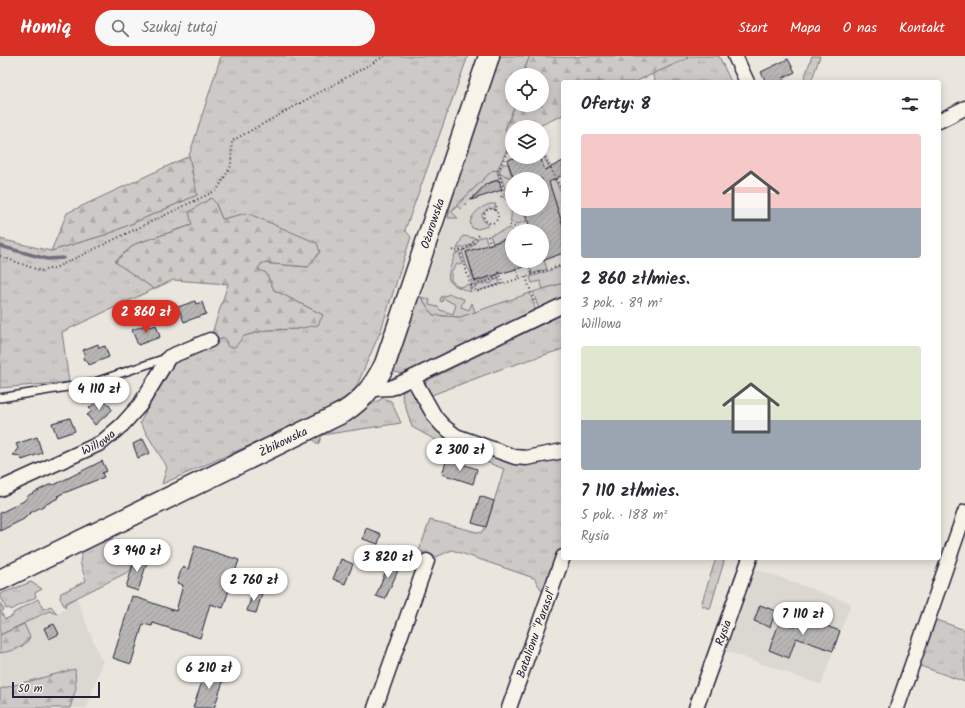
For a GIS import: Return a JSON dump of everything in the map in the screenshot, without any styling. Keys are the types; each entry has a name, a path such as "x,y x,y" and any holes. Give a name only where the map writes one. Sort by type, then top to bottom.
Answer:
{"main road":[{"name":"Ożarowska","path":"371,389 385,364 489,56"},
{"name":"Żbikowska","path":"0,580 344,412 358,403 371,389"}],"street":[{"path":"735,56 746,80"},
{"path":"941,120 965,108"},
{"path":"371,389 391,388 561,306"},
{"path":"169,357 210,340"},
{"name":"Willowa","path":"0,489 101,443 122,426 140,405 169,357"},
{"path":"412,378 435,417 442,426 456,436 515,458 526,458 561,451"},
{"path":"897,708 965,512"},
{"name":"Batalionu \"Parasol\"","path":"509,708 562,560"},
{"name":"Rysia","path":"696,708 749,560"},
{"path":"375,708 427,562"}],"lane":[{"path":"0,398 92,384 169,357"}],"path":[{"path":"0,256 41,271 55,268 217,190 231,166 232,141 385,56"},
{"path":"501,197 504,190 498,171 505,156"},
{"path":"549,164 561,189"},
{"path":"495,210 488,210 484,214 485,220 490,223 498,219 495,210 497,205"},
{"path":"452,250 460,250 472,246 480,233"},
{"path":"488,236 491,246"},
{"path":"460,250 473,291 478,292 561,266"},
{"path":"516,268 520,279"},
{"path":"529,268 532,275"},
{"path":"499,272 503,284"},
{"path":"471,286 501,277"},
{"path":"526,277 531,292"}],"shaded area":[{"path":"505,153 505,164 549,164 549,159 561,184 561,284 460,317 433,315 421,297 449,213 500,163"},
{"path":"756,569 851,603 821,685 726,651"},
{"path":"76,597 100,658 103,660 87,708 0,708 0,635 50,611 57,614 64,610 66,603"}],"green space":[{"path":"221,56 468,56 405,230 411,237 381,330 354,392 312,418 162,484 167,467 140,423 170,363 224,337 244,336 267,330 297,329 323,315 274,290 266,273 257,269 262,263 308,267 222,219 215,202 192,225 135,244 115,261 154,289 62,332 69,382 0,388 0,239 51,251 108,234 197,195 189,156"},
{"path":"500,56 530,56 525,68 505,68 505,112 512,112 509,120 505,120 505,153 497,171 493,170 449,213 447,208"},
{"path":"530,56 687,56 688,58 639,80 561,80 561,116 549,121 549,120 509,120 512,112 549,112 549,68 525,68"},
{"path":"687,56 719,56 730,80 655,80 652,74 688,58"},
{"path":"812,56 820,56 812,80 804,80"},
{"path":"189,156 197,195 108,234 51,251 67,213"},
{"path":"503,164 508,164 510,172 505,172 505,176 500,174 499,171"},
{"path":"542,164 547,164 561,192 561,220 549,184 549,172 545,172"},
{"path":"493,170 497,171 499,179 486,184 461,209 457,206 452,212 458,218 448,218 449,213"},
{"path":"500,174 505,176 505,188"},
{"path":"211,198 215,202 222,219 247,213 317,243 320,252 308,267 262,263 258,269 266,273 274,290 323,315 318,325 297,329 267,330 244,336 235,347 228,347 224,338 216,341 212,333 228,284 173,280 154,289 115,262 135,244 192,225 189,212"},
{"path":"490,204 496,204 494,209 489,208 482,214 483,220 488,224 488,226 478,229 472,228 470,223 475,213"},
{"path":"511,216 525,216 527,221 518,224 510,222"},
{"path":"505,230 505,239 493,243 490,235"},
{"path":"463,236 475,238 471,245 457,249"},
{"path":"485,236 488,245 466,252 475,282 497,275 498,277 472,285 471,273 467,267 462,251 473,246 478,238"},
{"path":"459,252 463,264 457,264 451,272 451,281 460,287 469,284 471,292 455,286 449,279 448,275 455,254"},
{"path":"561,267 561,284 543,289 540,281 532,283 530,277"},
{"path":"531,268 547,268 547,269 532,274"},
{"path":"499,279 500,284 477,291 473,287 489,282 489,284 492,283 492,281"},
{"path":"561,284 561,299 539,310 533,292"},
{"path":"530,293 536,311 408,372 401,374 394,371 393,369 415,294 421,297 433,315 460,317"},
{"path":"450,294 464,299 461,307 469,310 472,303 475,312 460,317 433,315 421,297 430,300 429,305 438,307 440,310 453,314 456,305 443,298 442,302 440,301 441,297"},
{"path":"561,315 561,350 501,369 429,396 425,389 426,381"},
{"path":"410,387 434,423 517,462 561,455 561,552 547,593 542,591 534,578 452,550 436,557 419,551 430,520 481,533 486,527 504,469 450,448 412,427 402,396 403,390"},
{"path":"383,398 391,401 401,423 322,435 318,445 310,436 347,419"},
{"path":"112,539 139,546 130,571 66,603 65,607 60,598 61,593 86,581 80,562 82,552 91,546"},
{"path":"715,560 724,560 710,609 701,605"},
{"path":"31,582 42,589 35,593 36,597 11,610 9,608 6,609 0,594"},
{"path":"38,599 43,609 51,606 57,614 49,611 0,635 0,603 4,610 1,612 5,619 13,616 13,613"},
{"path":"931,618 965,630 965,682 915,664"},
{"path":"24,624 30,637 27,641 17,649 0,653 0,635"},
{"path":"75,669 76,688 70,708 0,708 0,689"}],"building":[{"path":"788,59 795,72 783,78 784,80 765,80 761,72"},
{"path":"561,162 561,176 549,182 549,172 511,172 508,164 543,164 545,170"},
{"path":"499,180 502,190 471,200 486,184"},
{"path":"549,182 561,220 561,254 549,258 549,224 529,224 526,216 549,216"},
{"path":"505,239 505,268 520,268 475,281 466,252"},
{"path":"195,301 196,304 202,302 206,314 184,322 178,307"},
{"path":"149,324 150,327 156,325 160,337 138,345 132,330"},
{"path":"98,344 99,348 105,346 109,357 89,365 87,361 83,359 85,354 83,350"},
{"path":"101,398 112,410 95,425 87,415 92,411 89,408"},
{"path":"70,418 75,431 57,437 52,423"},
{"path":"37,437 42,453 22,460 20,456 13,455 18,448 16,444"},
{"path":"143,439 150,453 138,458 133,444"},
{"path":"447,459 477,469 473,484 442,474"},
{"path":"102,461 107,471 102,473 104,477 59,495 58,498 30,513 24,519 0,531 0,513 24,501 29,495 51,484 54,485"},
{"path":"480,496 494,501 486,527 472,523"},
{"path":"366,528 381,534 378,544 363,539"},
{"path":"195,546 239,560 223,608 210,604 200,638 153,623 152,626 143,624 131,664 113,658 132,596 176,611 183,585 177,583 182,567 188,569"},
{"path":"136,556 148,559 138,591 126,587"},
{"path":"341,559 353,564 345,584 333,579"},
{"path":"390,560 401,564 385,599 376,596"},
{"path":"253,591 262,594 256,613 247,611"},
{"path":"760,605 776,611 770,627 754,621"},
{"path":"799,616 840,631 833,651 796,638 789,658 769,650 780,621 795,627"},
{"path":"54,624 59,634 49,639 44,628"},
{"path":"206,670 225,676 214,708 193,708"}],"waterway":[{"path":"0,246 47,259 63,258"}]}
